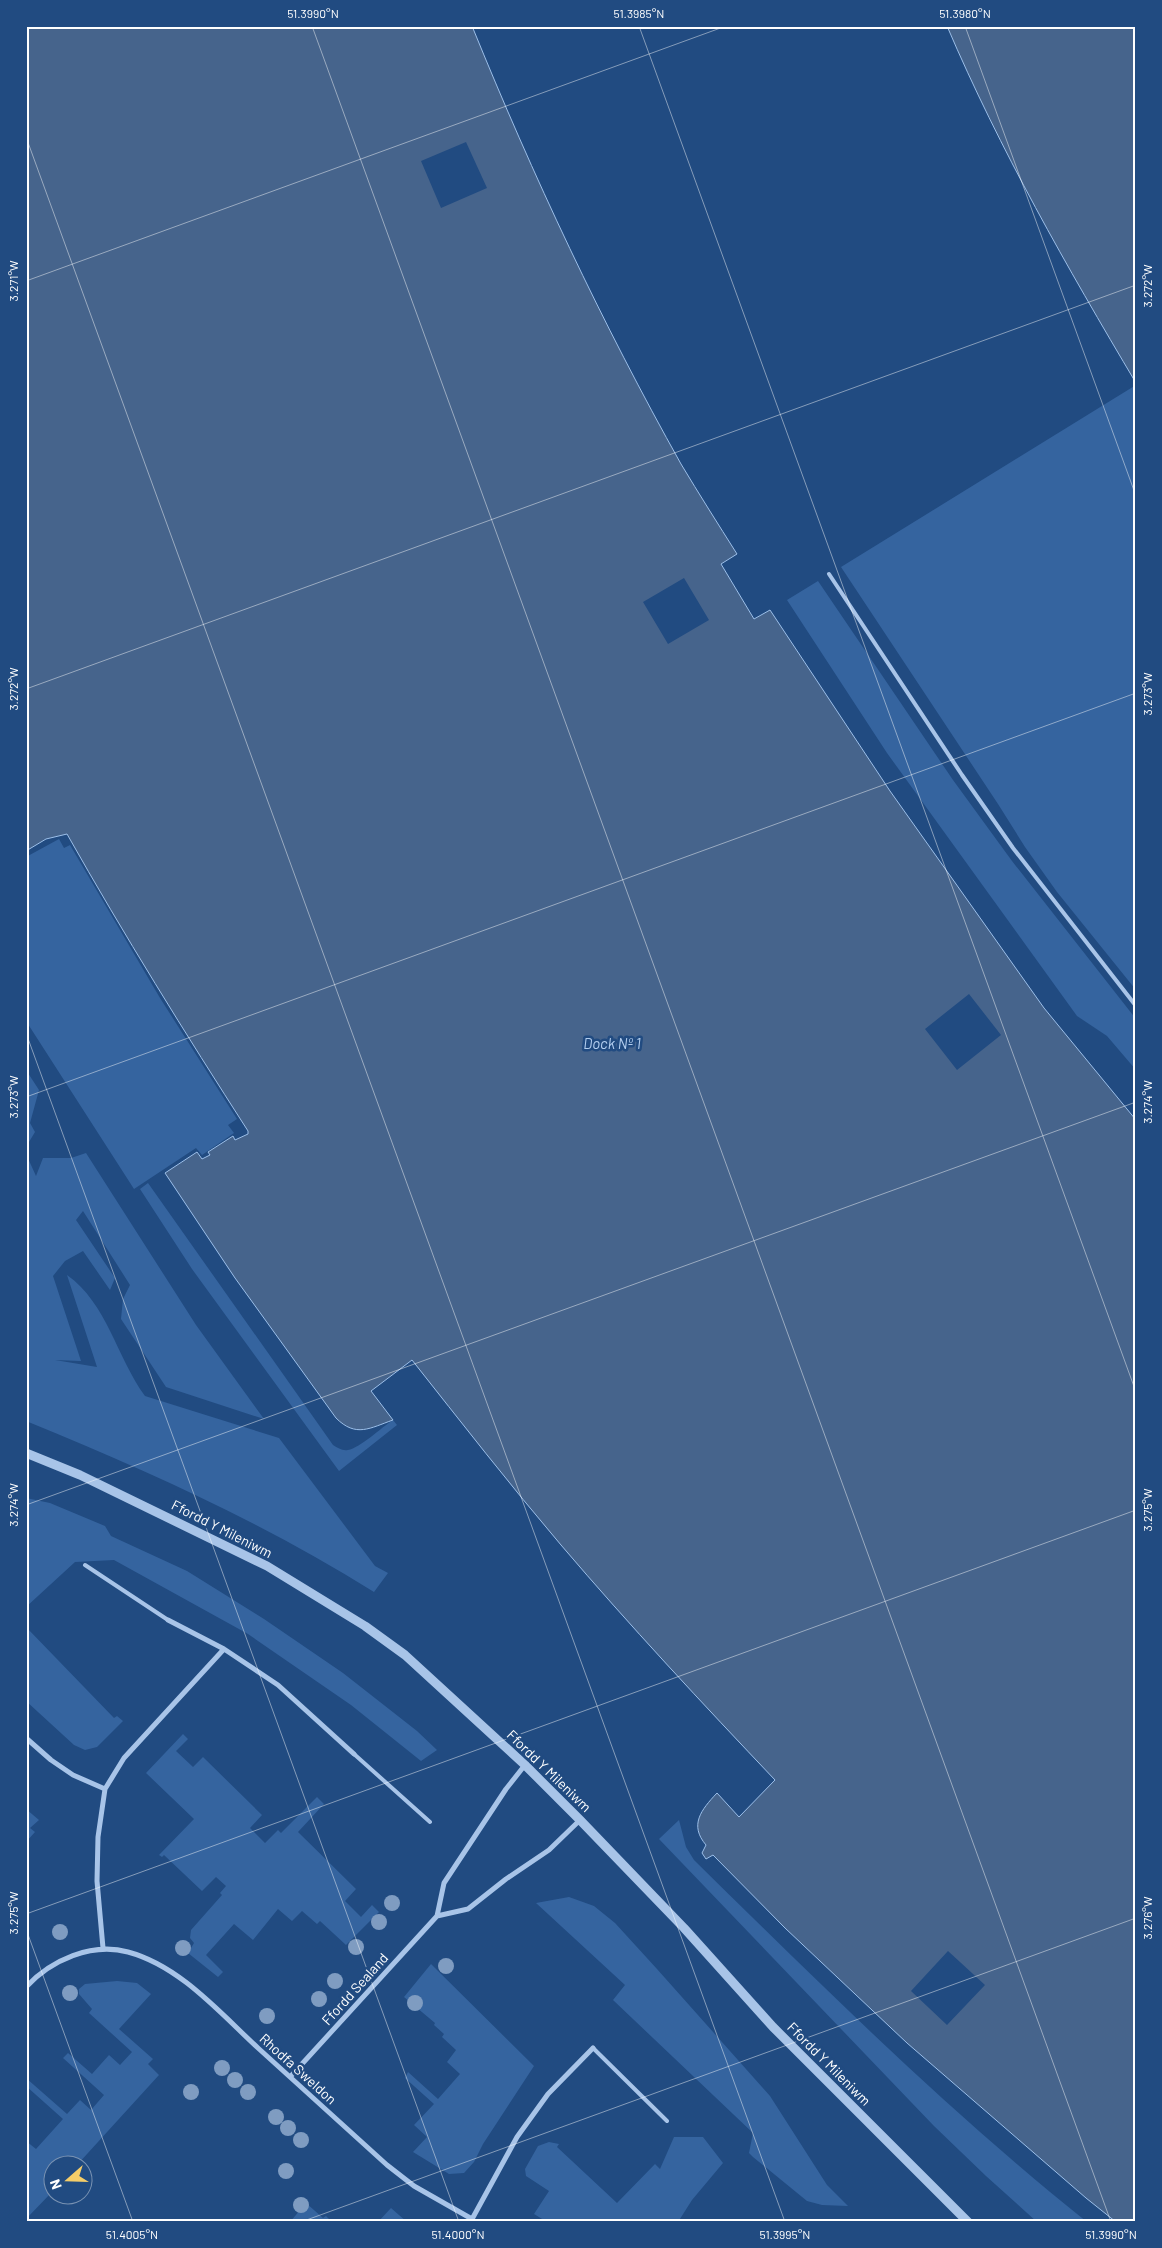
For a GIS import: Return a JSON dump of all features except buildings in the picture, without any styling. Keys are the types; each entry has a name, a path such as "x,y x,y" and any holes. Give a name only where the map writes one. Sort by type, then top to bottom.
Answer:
{"street":[{"name":"Ffordd Y Mileniwm","path":"26,1454 80,1475 267,1566 365,1626 412,1662 525,1765 580,1820 684,1928 773,2027 968,2222"},
{"path":"168,1620 224,1649 278,1685 354,1754"},
{"path":"103,1948 97,1881 98,1837 105,1789 124,1758 224,1649"},
{"path":"26,1738 51,1760 73,1775 105,1789"},
{"path":"525,1765 506,1789 444,1883 437,1916 468,1909 506,1879 549,1850 580,1820"},
{"name":"Ffordd Sealand","path":"290,2076 437,1916"},
{"name":"Rhodfa Sweldon","path":"26,1987 46,1970 63,1960 103,1948 128,1952 165,1968 190,1987 387,2165 414,2186 472,2220"},
{"path":"472,2220 517,2137 548,2094 593,2048"}],"lane":[{"path":"829,574 1013,848 1136,1006"},
{"path":"85,1565 168,1620"},
{"path":"354,1754 430,1822"},
{"path":"593,2048 667,2120"}],"shaded area":[{"path":"1136,385 1136,990 1057,892 1025,847 841,567"},
{"path":"818,581 953,780 1012,861 1136,1019 1136,1070 1107,1036 1077,1016 887,753 787,600"},
{"path":"59,839 64,848 70,845 160,998 237,1119 228,1125 234,1133 202,1155 196,1148 134,1189 26,1021 26,857"},
{"path":"26,1070 39,1090 30,1123 35,1132 26,1147"},
{"path":"86,1153 196,1325 264,1419 166,1387 121,1319 123,1299 130,1285 83,1211 76,1220 115,1278 110,1290 83,1251 65,1261 53,1276 81,1361 55,1360 97,1367 67,1275 92,1300 135,1381 145,1396 279,1438 375,1566 388,1573 374,1592 247,1520 160,1478 26,1421 26,1154 36,1176 43,1158 71,1158"},
{"path":"148,1183 333,1445 342,1450 348,1450 365,1441 393,1420 397,1425 339,1471 192,1269 140,1189"},
{"path":"26,1498 50,1503 105,1526 111,1536 187,1571 264,1619 343,1673 417,1731 437,1750 421,1761 351,1705 248,1634 114,1560 75,1562 26,1607"},
{"path":"26,1627 114,1718 117,1716 123,1721 97,1747 85,1750 74,1745 26,1701"},
{"path":"183,1734 188,1739 176,1751 193,1767 203,1757 262,1815 250,1828 265,1843 278,1830 281,1833 317,1797 324,1804 298,1832 356,1889 345,1901 361,1917 372,1905 379,1912 346,1945 320,1921 317,1924 302,1911 292,1921 278,1909 253,1940 234,1924 206,1955 223,1972 218,1977 188,1953 194,1943 190,1938 191,1930 222,1895 220,1893 226,1886 216,1877 202,1891 164,1855 162,1857 159,1855 194,1819 146,1773"},
{"path":"26,1809 39,1820 30,1828 35,1832 26,1842"},
{"path":"679,1820 686,1847 694,1860 935,2092 1035,2180 1087,2222 1037,2222 934,2126 659,1839"},
{"path":"569,1897 594,1906 615,1923 657,1969 770,2096 827,2185 848,2206 822,2205 807,2201 749,2153 753,2133 613,2000 625,1985 536,1903"},
{"path":"431,1964 534,2066 483,2144 474,2162 464,2173 449,2174 413,2152 427,2137 414,2125 434,2104 405,2078 408,2072 438,2099 460,2074 447,2062 456,2050 442,2037 444,2034 434,2025 435,2023 404,1997"},
{"path":"117,1981 137,1983 151,1994 119,2029 153,2059 148,2064 159,2075 85,2156 42,2156 42,2202 26,2219 26,2171 29,2168 26,2165 26,2141 36,2149 63,2119 26,2086 26,2078 67,2114 80,2100 91,2110 104,2095 63,2058 68,2053 92,2074 109,2055 120,2065 132,2052 89,2013 92,2009 79,1994 79,1989 85,1984"},
{"path":"674,2137 703,2137 723,2163 692,2200 678,2222 547,2222 534,2214 549,2191 526,2176 525,2169 538,2146 549,2142 559,2144 557,2147 617,2203 655,2164 660,2169"},
{"path":"306,2203 323,2218 326,2216 332,2222 290,2222"},
{"path":"391,2208 407,2222 378,2222"}],"water":[{"name":"Dock Nº 1","path":"26,26 472,26 519,138 596,303 681,464 737,554 721,564 754,619 770,610 890,791 1044,1008 1136,1120 1136,2222 1116,2222 1086,2198 907,2043 785,1928 713,1855 706,1859 702,1853 706,1845 698,1831 698,1824 702,1812 711,1799 717,1793 739,1817 775,1780 666,1664 561,1545 412,1360 371,1391 393,1420 363,1430 357,1430 343,1424 336,1418 235,1278 165,1173 197,1152 202,1159 210,1155 208,1152 233,1136 235,1140 248,1134 248,1131 155,984 67,834 46,839 26,851"},
{"path":"947,26 1136,26 1136,383 1085,296 1012,163"}],"pier":[{"path":"466,142 487,188 441,208 421,161"},
{"path":"684,578 709,620 668,644 643,602"},
{"path":"969,994 1001,1035 957,1070 925,1029"},
{"path":"948,1951 985,1985 947,2025 911,1991"}]}
